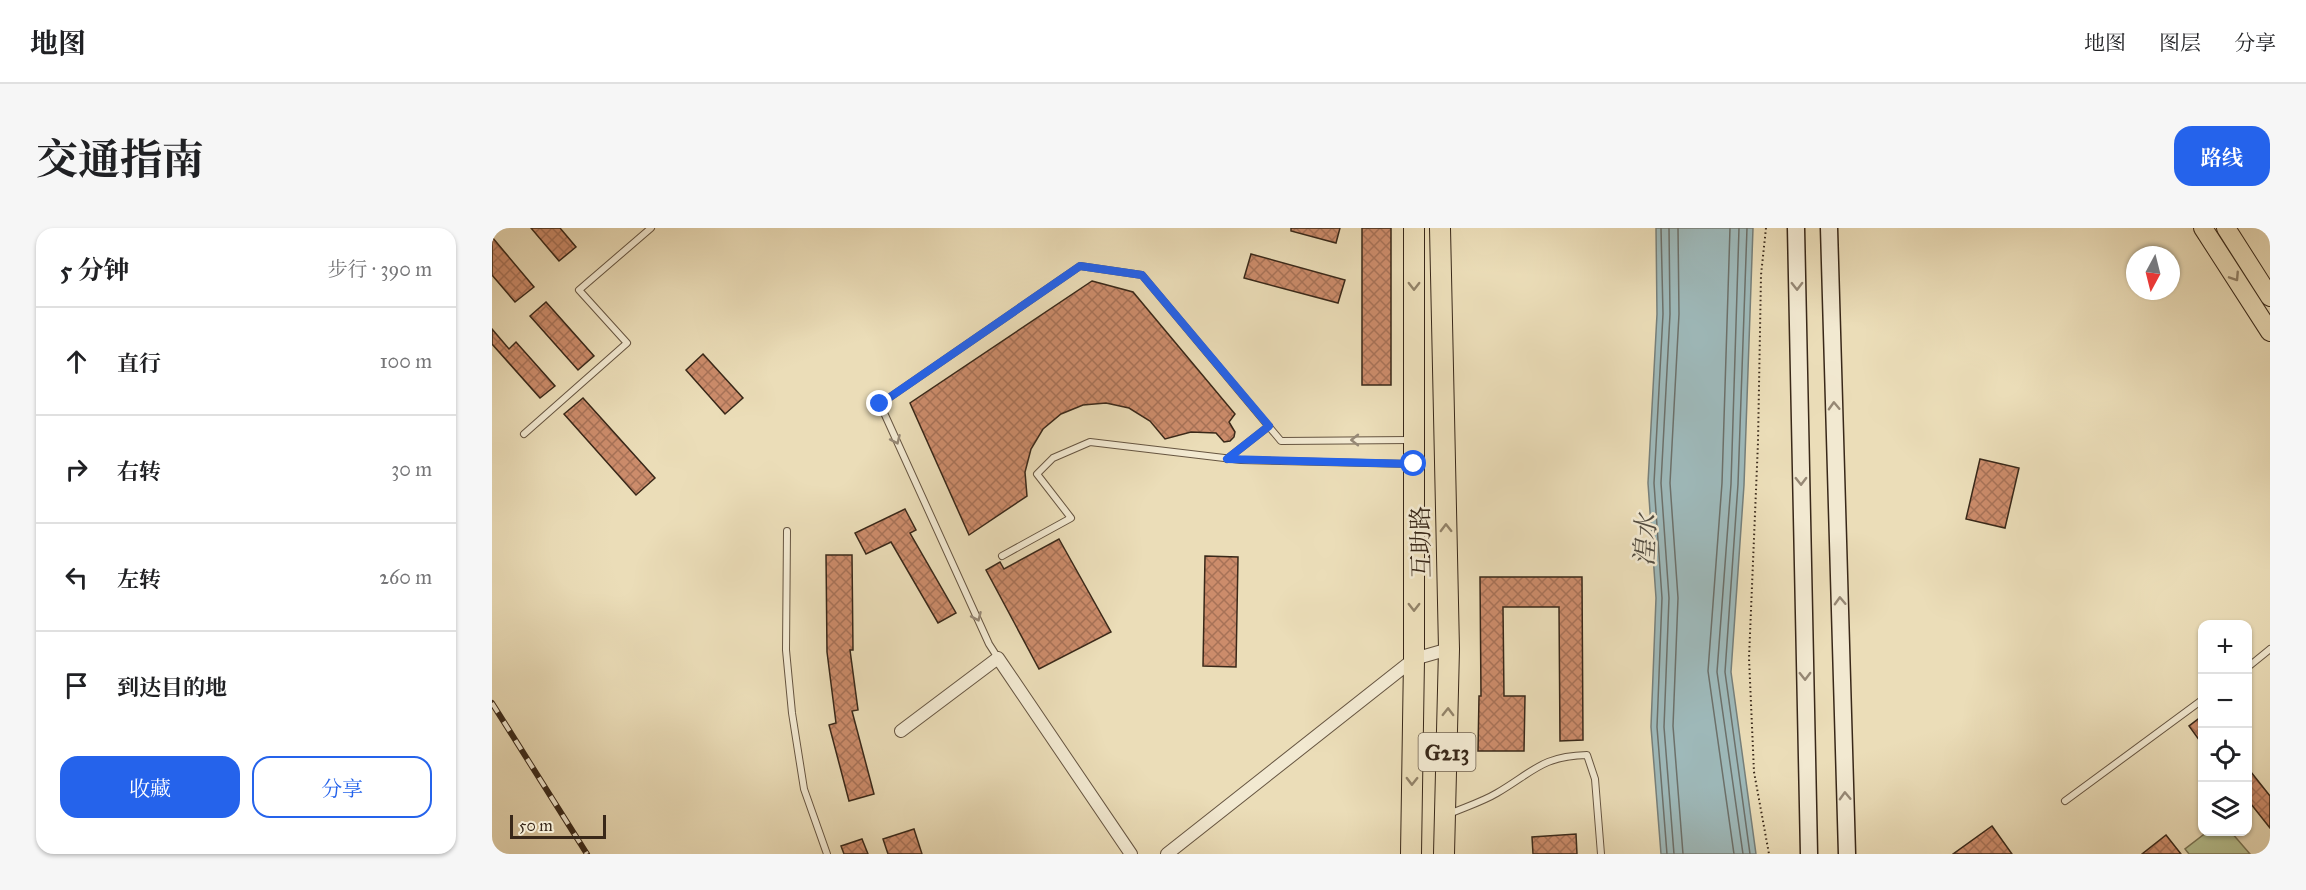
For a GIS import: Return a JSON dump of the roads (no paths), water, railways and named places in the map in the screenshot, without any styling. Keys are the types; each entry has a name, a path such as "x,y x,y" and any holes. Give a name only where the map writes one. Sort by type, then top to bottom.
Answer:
{"highway":[{"name":"互助路","path":"1411,854 1414,659 1414,228"},
{"name":"互助路","path":"1440,228 1449,649 1444,854"}],"main road":[{"path":"1796,228 1809,854"},
{"path":"1829,228 1847,854"},
{"path":"2203,228 2270,332"},
{"path":"2226,228 2270,297"}],"street":[{"path":"1167,854 1414,659 1449,649"},
{"path":"901,730 998,658 1131,854"}],"lane":[{"path":"525,434 627,343 579,290 651,228"},
{"path":"998,658 989,645 880,404 1080,266 1142,275 1281,441 1414,440"},
{"path":"1227,459 1269,426"},
{"path":"1002,556 1071,518 1037,474 1053,458 1090,442 1241,460 1414,464"},
{"path":"787,531 786,650 792,713 804,789 827,854"},
{"path":"2252,662 2270,649"},
{"path":"2065,801 2198,703"},
{"path":"1446,815 1495,795 1546,761 1587,755 1596,779 1601,854"}],"water":[{"path":"1656,228 1753,228 1744,485 1731,672 1756,854 1661,854 1651,727 1656,598 1648,483 1657,314"}],"railway":[{"path":"492,703 587,854"}],"water label":[{"name":"湟水","path":"1645,540"}]}
